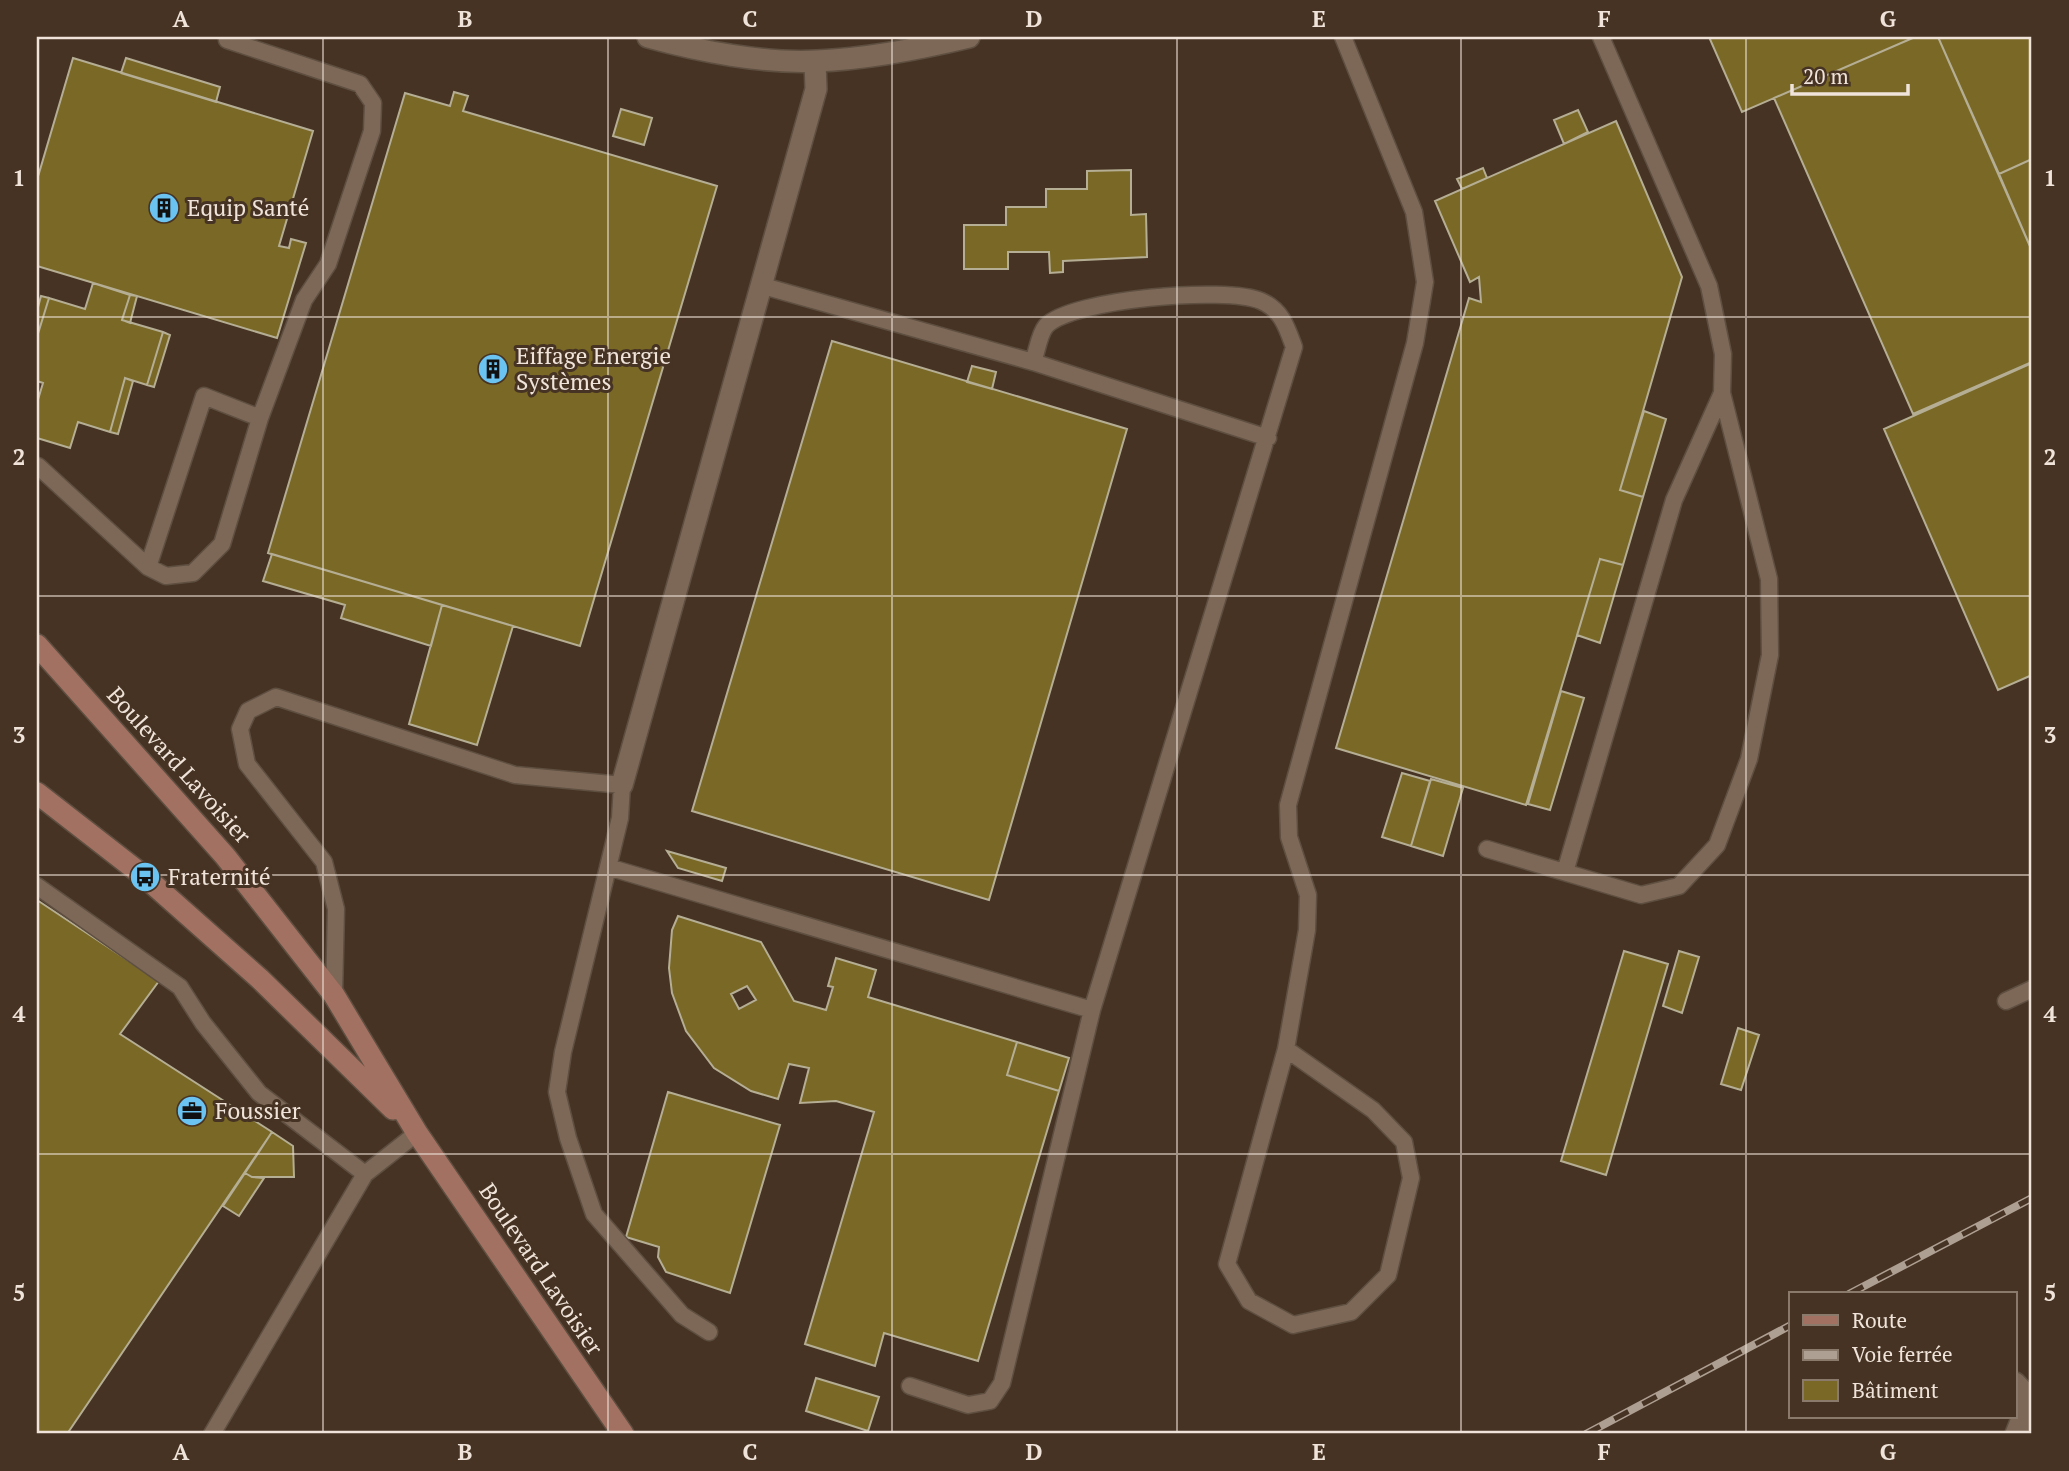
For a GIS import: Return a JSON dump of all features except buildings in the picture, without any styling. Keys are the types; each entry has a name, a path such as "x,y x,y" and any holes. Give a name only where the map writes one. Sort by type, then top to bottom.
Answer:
{"main road":[{"name":"Boulevard Lavoisier","path":"37,645 225,856 334,995 417,1133 623,1434"},
{"name":"Boulevard Lavoisier","path":"37,793 145,877 260,979 417,1133"}],"street":[{"path":"648,37 761,58 815,62 908,51 970,37"},
{"path":"622,785 817,89 815,62"},
{"path":"2016,1384 2031,1400 2016,1434"}],"lane":[{"path":"1286,1049 1373,1110 1404,1142 1411,1178 1388,1275 1351,1312 1293,1325 1249,1301 1227,1264 1286,1049 1307,930 1308,895 1289,837 1288,805 1415,343 1425,282 1414,212 1343,37"},
{"path":"1487,849 1641,895 1679,886 1717,845 1749,759 1770,655 1769,579 1722,393 1723,354 1709,286 1601,37"},
{"path":"38,466 148,567 166,576 193,573 222,544 260,418 304,300 328,264 372,131 373,103 360,84 224,38"},
{"path":"763,286 1034,362 1268,438"},
{"path":"911,1386 968,1405 990,1401 1002,1383 1092,1010 1294,347 1283,317 1260,301 1186,293 1072,310 1045,327 1034,362"},
{"path":"1565,872 1674,500 1722,393"},
{"path":"148,567 204,396 260,418"},
{"path":"334,995 336,909 324,862 247,764 240,729 248,711 276,697 515,775 622,785 620,818 557,1092 568,1138 594,1214 682,1315 709,1332"},
{"path":"608,867 1092,1010"},
{"path":"37,886 180,987 203,1023 259,1093 365,1174"},
{"path":"2006,1001 2032,989"},
{"path":"212,1434 365,1174 417,1133"}],"railway":[{"path":"1853,1292 2032,1198"},
{"path":"1586,1434 1789,1326"}],"place":[{"name":"Equip Santé","path":"164,208"},
{"name":"Eiffage Energie Systèmes","path":"493,369"},
{"name":"Fraternité","path":"145,877"},
{"name":"Foussier","path":"192,1111"}]}
